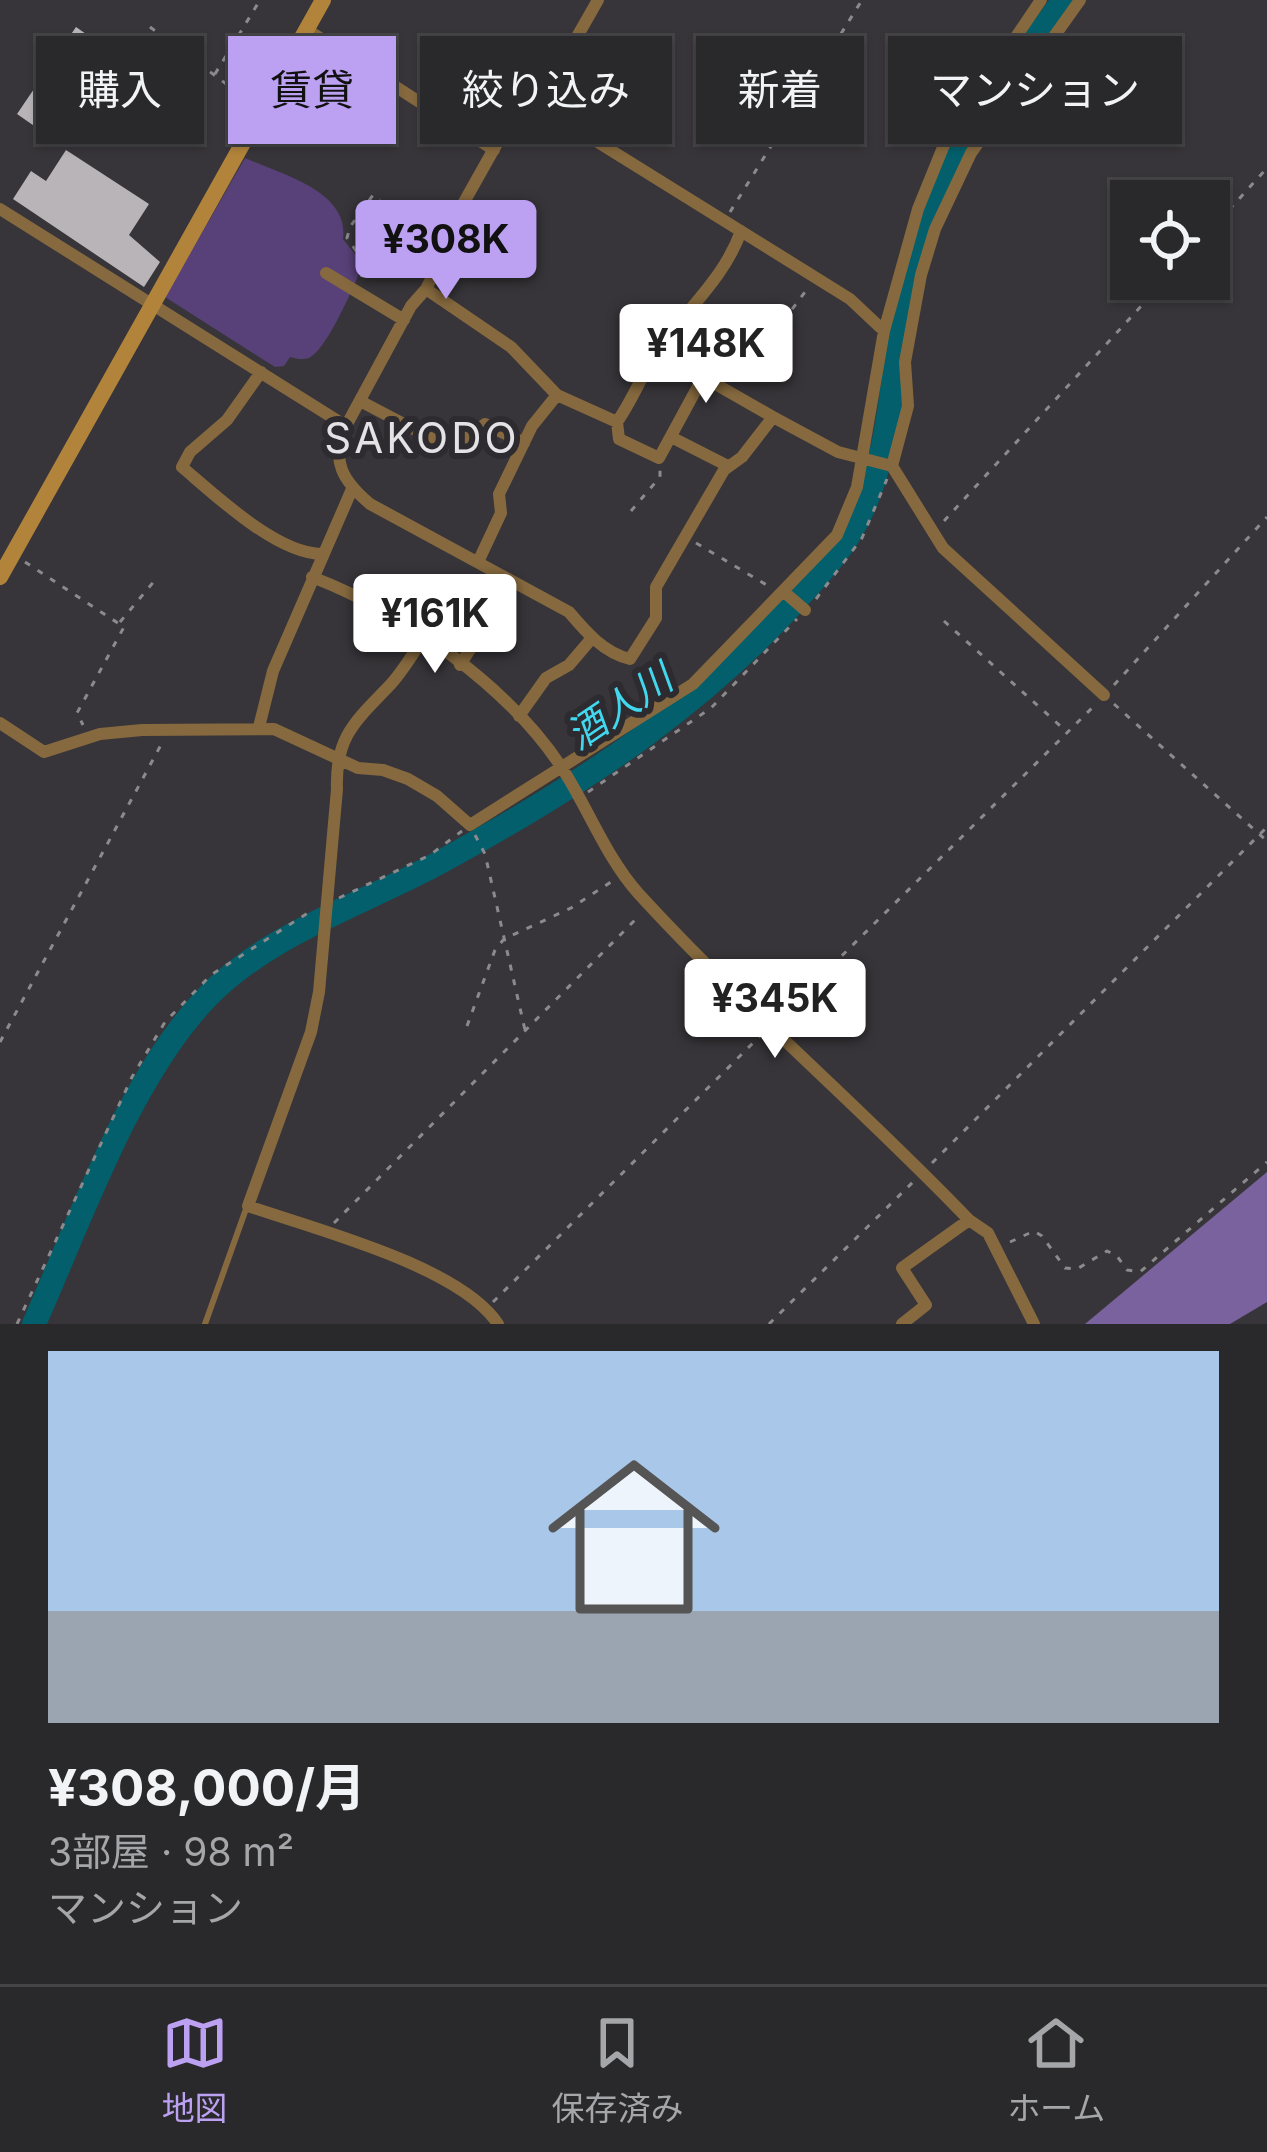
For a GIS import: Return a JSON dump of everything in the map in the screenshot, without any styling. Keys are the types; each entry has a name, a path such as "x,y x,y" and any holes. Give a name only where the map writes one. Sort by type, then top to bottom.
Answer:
{"main road":[{"path":"302,36 323,0"},
{"path":"0,577 241,144"}],"street":[{"path":"577,36 598,0"},
{"path":"1017,36 1041,0"},
{"path":"892,466 908,406 905,362 935,229 971,153 1080,0"},
{"path":"306,29 494,150"},
{"path":"498,144 463,204 426,290 404,320 337,445 338,462 352,489 370,505 569,612 592,638 630,658 646,640 656,618 656,587 685,536 728,466 742,457 773,417"},
{"path":"602,144 816,277 868,312 884,331"},
{"path":"0,724 44,752 90,737 142,730 274,729 358,768 408,779 470,825 562,769 693,684 837,535 857,487 884,331 918,209 944,144"},
{"path":"954,144 971,153"},
{"path":"0,209 346,426"},
{"path":"704,377 659,458 619,439 617,422 656,354 730,261 741,231"},
{"path":"326,272 404,320"},
{"path":"426,290 511,347 557,395 617,422"},
{"path":"656,354 838,452 892,466 933,533 960,565 1104,695"},
{"path":"261,372 227,420 190,452 182,467 232,510 299,551 322,554"},
{"path":"478,562 501,513 499,494 524,443 557,395"},
{"path":"360,401 442,444 458,444 485,424 524,443"},
{"path":"670,437 728,466"},
{"path":"259,727 273,671 352,489"},
{"path":"313,577 369,600 491,688 562,769 624,874 650,905 988,1234 1034,1324"},
{"path":"460,665 513,582"},
{"path":"783,591 806,610"},
{"path":"424,638 392,683 364,708 336,758 338,789 319,992 311,1032 248,1206 416,1266 461,1288 487,1308 498,1324"},
{"path":"518,716 546,678 569,664 592,638"},
{"path":"902,1324 926,1305 902,1268 969,1220"}],"lane":[{"path":"205,1324 248,1206"}],"path":[{"path":"214,75 260,0"},
{"path":"725,220 862,0"},
{"path":"150,27 228,86"},
{"path":"1230,209 1267,169"},
{"path":"355,290 366,265 347,238 350,226 374,195 380,200"},
{"path":"729,392 816,277"},
{"path":"933,533 1147,300"},
{"path":"631,511 660,477 659,458"},
{"path":"579,798 711,708 758,664 862,538 892,466"},
{"path":"487,1308 1067,733 1267,517"},
{"path":"685,536 762,584 783,591"},
{"path":"13,554 124,627 77,713 90,737"},
{"path":"118,623 156,578"},
{"path":"944,621 1067,733"},
{"path":"1104,695 1267,842"},
{"path":"0,1042 147,778 168,731"},
{"path":"17,1324 132,1077 165,1022 211,975 324,903 430,855 470,825 485,854 524,1030"},
{"path":"769,1324 1267,827"},
{"path":"467,1026 495,950 504,939 571,908 624,874"},
{"path":"331,1235 335,1220 650,905"},
{"path":"998,1250 1034,1232 1065,1268 1077,1269 1107,1250 1126,1270 1141,1272 1267,1162"}],"shaded area":[{"path":"245,158 324,196 336,208 343,239 363,264 324,343 309,358 290,357 284,366 275,367 165,297"},
{"path":"1267,1172 1267,1302 1230,1324 1085,1324"}],"building":[{"path":"36,86 36,127 17,114"},
{"path":"66,150 149,204 129,235 160,262 144,287 13,199 31,171 46,181"}],"waterway":[{"name":"酒人川","path":"34,1324 130,1109 179,1030 207,997 285,939 433,866 545,802 648,733 744,653 832,559 855,524 882,449 906,288 928,214 979,118 1064,0"}],"district":[{"name":"SAKODO","path":"422,437"}]}
